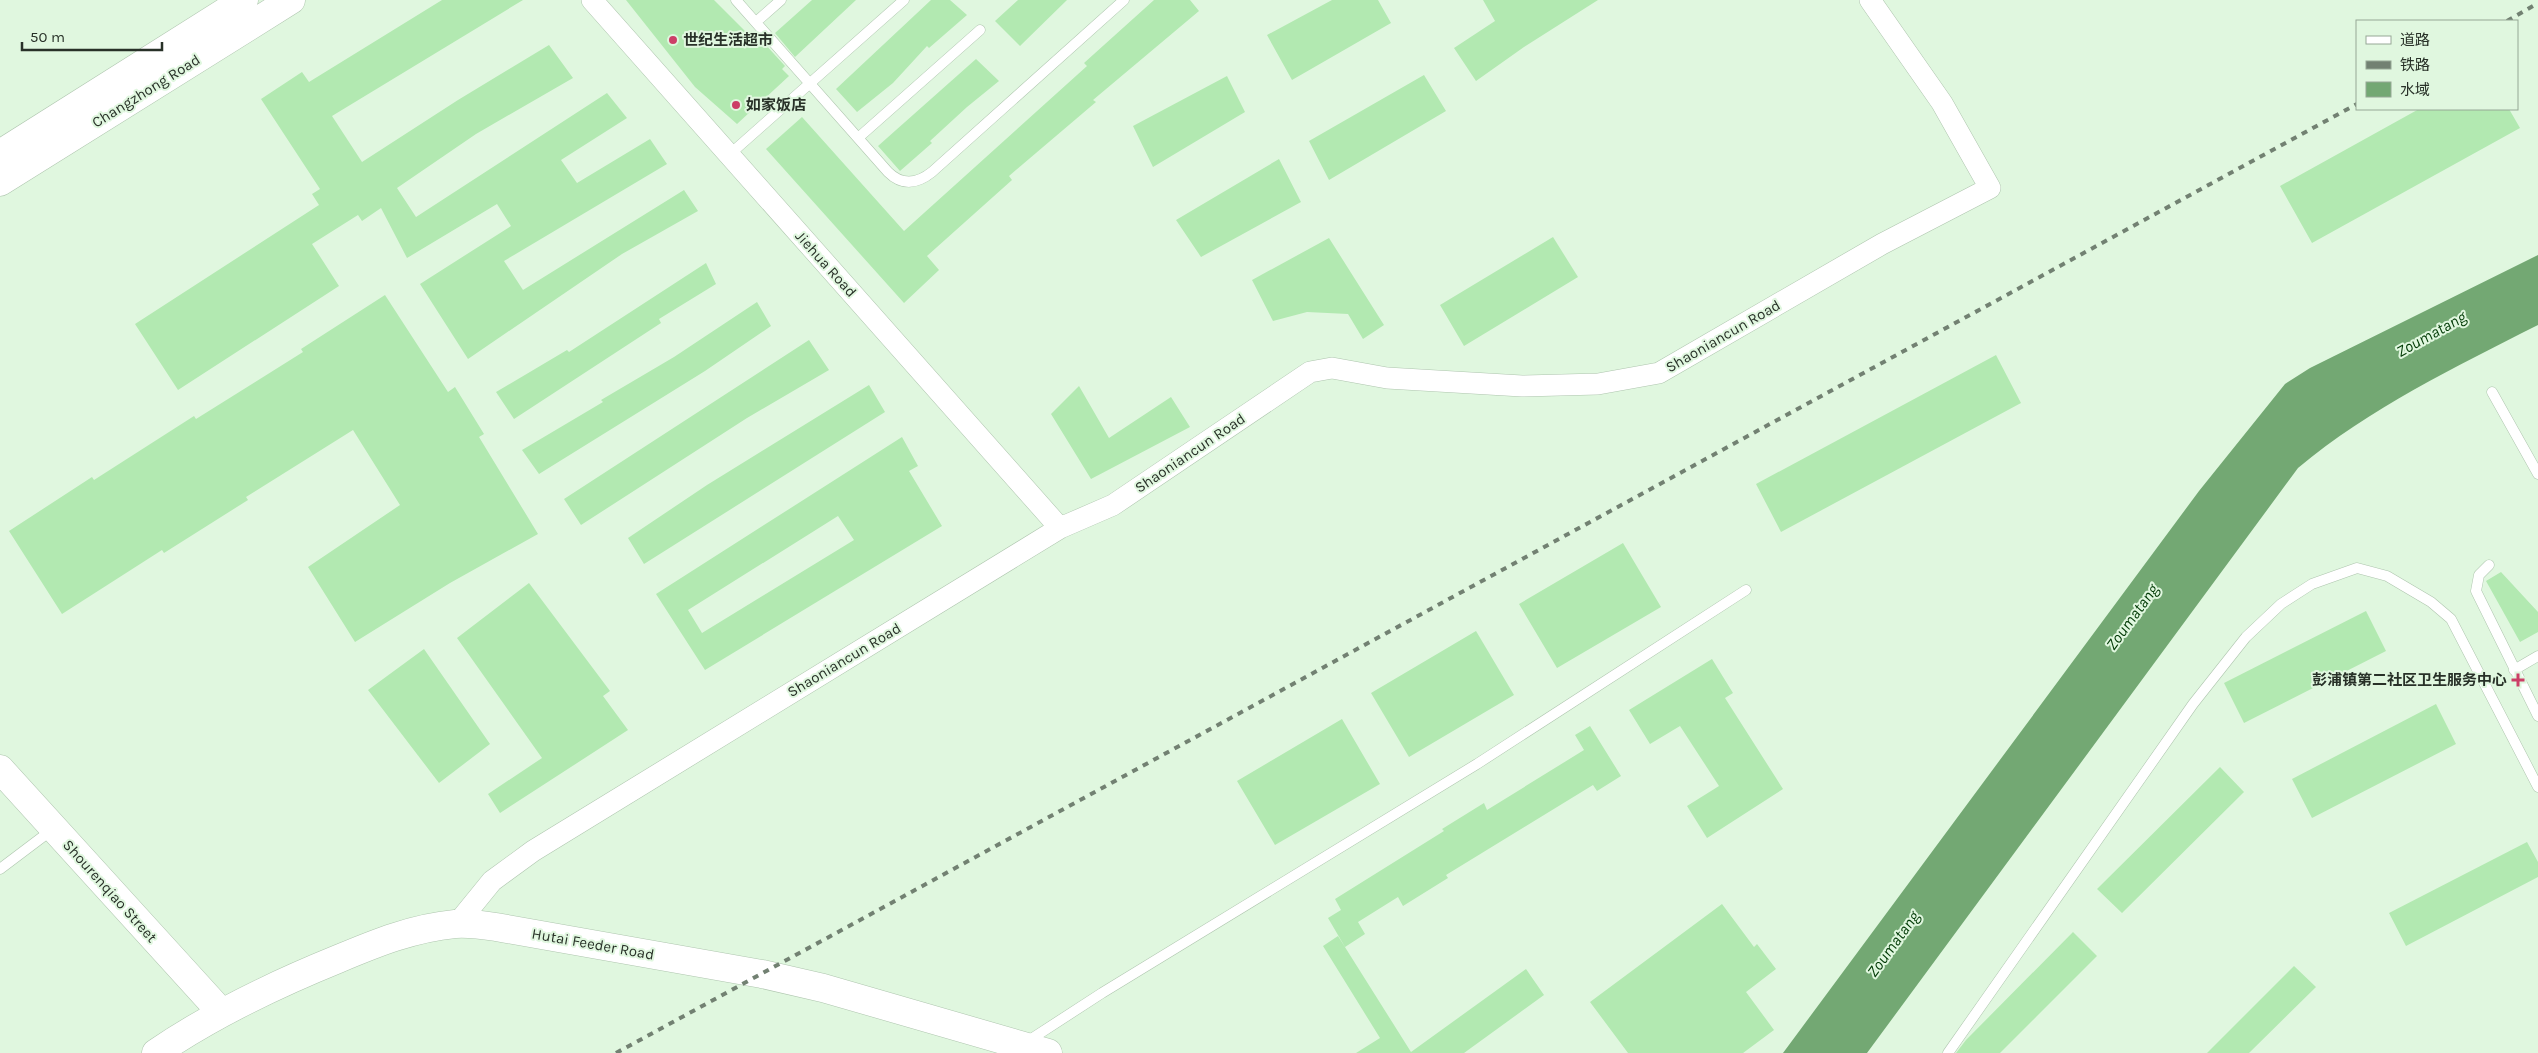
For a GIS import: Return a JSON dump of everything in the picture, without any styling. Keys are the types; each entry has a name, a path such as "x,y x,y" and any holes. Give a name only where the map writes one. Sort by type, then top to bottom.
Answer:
{"street":[{"name":"Changzhong Road","path":"0,154 244,0"},
{"name":"Changzhong Road","path":"0,182 291,0"},
{"name":"Jiehua Road","path":"592,0 1060,528"},
{"name":"Shaoniancun Road","path":"457,924 492,881 533,851 1060,528 1113,505 1310,372 1332,368 1387,378 1522,386 1598,384 1659,373 1882,244 1990,188 1942,103 1870,0"},
{"name":"Shourenqiao Street","path":"0,770 221,1012"},
{"name":"Hutai Feeder Road","path":"156,1053 221,1012 285,981 388,939 414,931 457,924 496,927 762,974 823,988 1017,1049 1048,1053"}],"lane":[{"path":"736,0 897,180 909,183 922,179 932,172 1124,0"},
{"path":"756,22 780,0"},
{"path":"729,155 904,0"},
{"path":"858,138 980,30"},
{"path":"2492,392 2538,474"},
{"path":"2489,565 2479,576 2476,591 2538,716"},
{"path":"1948,1053 2194,704 2246,637 2281,604 2312,584 2357,568 2365,570 2387,576 2431,602 2451,619 2538,787"},
{"path":"1017,1049 1119,983 1476,764 1746,590"},
{"path":"2514,670 2538,656"},
{"path":"0,869 54,829"}],"water":[{"name":"Zoumatang","path":"2538,255 2538,325 2384,407 2354,426 2298,468 1867,1053 1783,1053 2199,491 2285,384 2310,368"}],"building":[{"path":"442,0 523,0 332,116 362,162 458,100 549,45 573,78 476,134 397,188 416,217 607,93 627,118 561,160 577,183 650,139 667,164 504,261 523,290 684,190 698,211 622,254 468,359 420,284 511,226 497,204 407,258 381,208 362,221 358,215 312,244 339,286 178,390 135,324 319,205 312,194 320,189 261,99 302,72 309,82"},
{"path":"626,0 714,0 760,46 764,43 785,66 782,69 789,76 737,124 695,87"},
{"path":"812,0 856,0 795,57 775,33"},
{"path":"931,0 950,0 967,15 929,48 927,46 893,83 857,112 836,89"},
{"path":"1018,0 1067,0 1020,46 995,21"},
{"path":"1154,0 1190,0 1199,11 1093,100 1096,102 1009,176 1012,180 927,256 939,270 904,303 766,149 802,117 904,231 1087,66 1084,63"},
{"path":"1332,0 1378,0 1391,23 1292,80 1267,35"},
{"path":"1483,0 1598,0 1524,47 1476,81 1454,48 1495,21"},
{"path":"976,59 999,81 967,107 930,141 932,143 900,171 878,146"},
{"path":"1424,75 1446,111 1329,180 1309,141"},
{"path":"1227,76 1245,112 1153,167 1133,126"},
{"path":"2417,110 2510,110 2520,128 2312,243 2280,186"},
{"path":"1279,159 1301,202 1201,257 1176,220"},
{"path":"1553,237 1578,277 1464,346 1440,305"},
{"path":"1329,238 1384,325 1363,339 1348,314 1307,312 1273,321 1252,280"},
{"path":"706,263 716,284 659,319 661,323 514,419 496,392 567,350 569,352"},
{"path":"385,295 448,392 455,387 484,434 479,437 538,534 450,583 355,642 308,567 400,505 353,430 246,497 248,500 164,553 162,550 62,614 9,531 92,477 94,480 194,416 196,419 303,352 301,349"},
{"path":"757,302 771,326 705,371 539,474 522,450 603,402 601,400 674,357"},
{"path":"809,340 829,370 747,418 581,525 564,499"},
{"path":"1996,355 2021,403 1781,532 1756,484"},
{"path":"869,385 885,412 644,564 628,538 707,485"},
{"path":"1079,386 1109,438 1171,397 1190,427 1091,479 1051,414"},
{"path":"902,437 918,466 909,471 942,526 705,670 656,594","holes":["838,516 854,540 702,633 688,610"]},
{"path":"1623,543 1661,607 1557,668 1519,604"},
{"path":"2501,572 2538,612 2538,632 2520,642 2486,581"},
{"path":"529,583 610,691 603,696 628,730 500,813 488,794 542,758 457,638"},
{"path":"2366,611 2386,651 2244,723 2224,683"},
{"path":"1476,631 1514,695 1409,757 1371,693"},
{"path":"424,649 490,744 439,783 368,690"},
{"path":"1712,659 1733,693 1725,698 1783,789 1707,838 1687,806 1719,786 1680,726 1650,744 1629,710"},
{"path":"2436,704 2456,744 2312,818 2292,779"},
{"path":"1342,719 1380,784 1275,845 1237,781"},
{"path":"1590,726 1621,776 1597,791 1593,785 1446,875 1448,878 1403,906 1398,897 1358,922 1365,934 1345,947 1328,918 1341,910 1335,899 1444,831 1442,829 1484,803 1487,810 1584,750 1575,735"},
{"path":"2220,767 2244,792 2122,913 2097,889"},
{"path":"2527,842 2538,862 2538,877 2406,946 2389,913"},
{"path":"1722,904 1754,947 1757,944 1776,969 1746,992 1774,1030 1743,1053 1628,1053 1590,1002"},
{"path":"2073,932 2097,956 2000,1053 1956,1053 1966,1040"},
{"path":"1338,936 1411,1052 1526,969 1544,995 1464,1053 1356,1053 1380,1038 1323,946"},
{"path":"2294,966 2316,987 2249,1053 2207,1053"}],"railway":[{"path":"2509,20 2538,3"},
{"path":"616,1053 2356,105"}],"place":[{"name":"世纪生活超市","path":"673,40"},
{"name":"如家饭店","path":"736,105"},
{"name":"彭浦镇第二社区卫生服务中心","path":"2518,680"}]}
